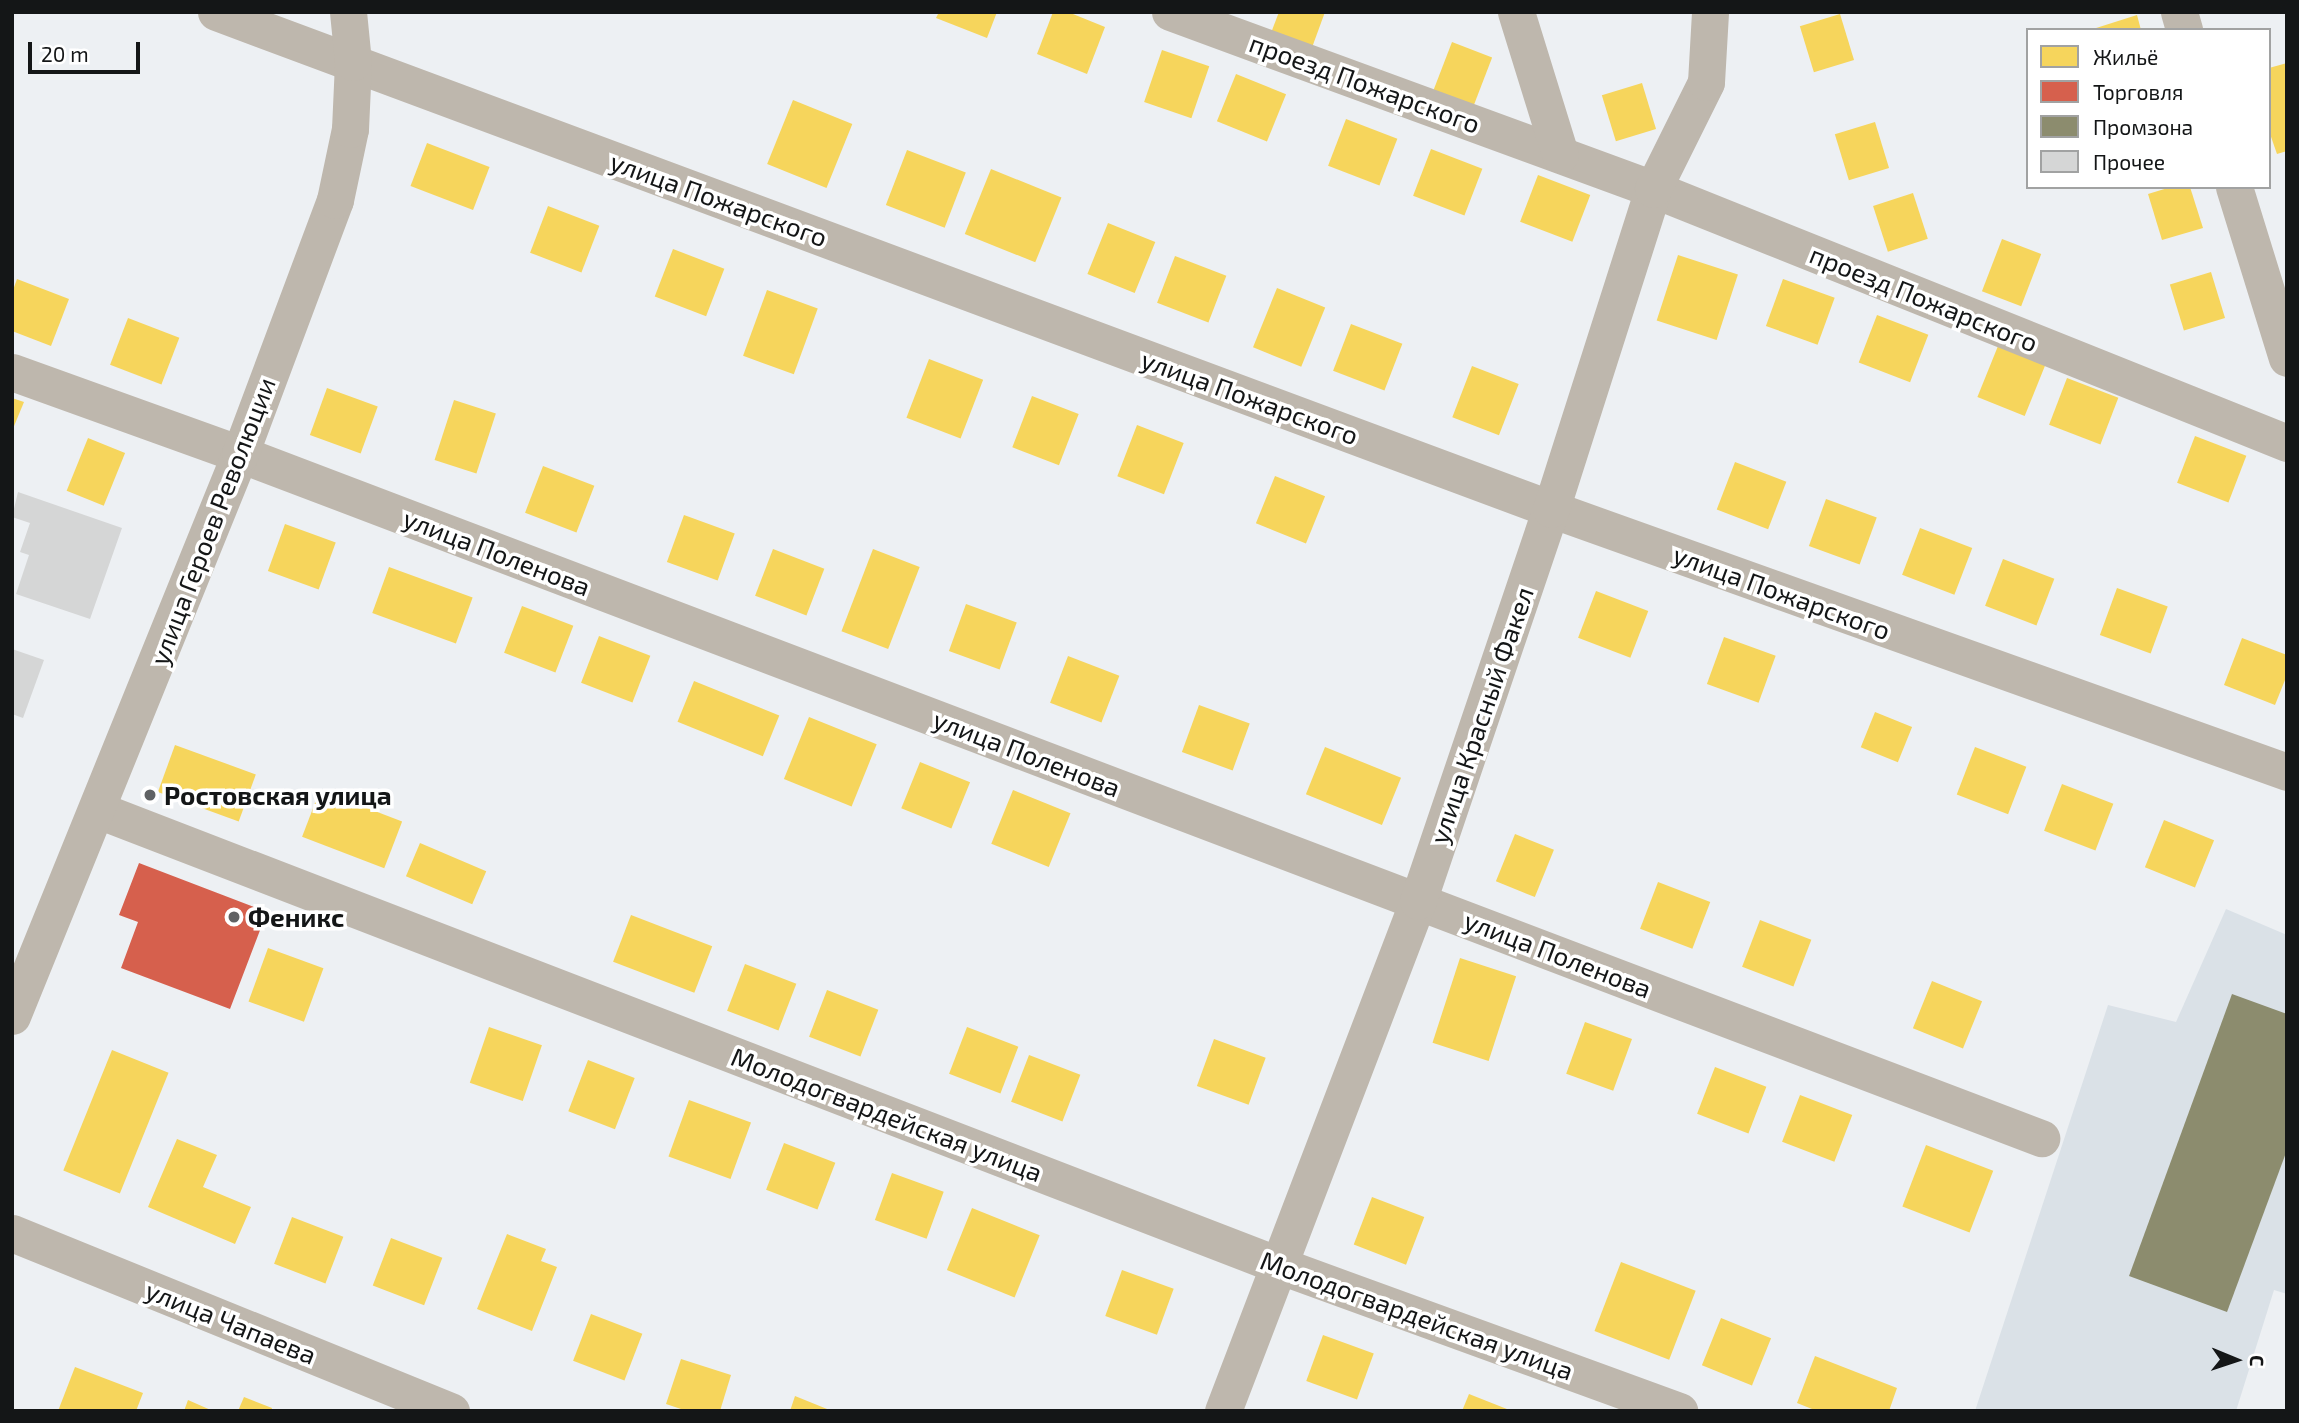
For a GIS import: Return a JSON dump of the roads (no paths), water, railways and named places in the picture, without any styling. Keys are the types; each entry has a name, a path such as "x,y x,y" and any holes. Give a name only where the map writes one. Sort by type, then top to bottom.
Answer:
{"street":[{"name":"улица Пожарского","path":"216,12 1551,509 2287,772"},
{"name":"улица Героев Революции","path":"12,1016 98,810 240,454 335,200 350,129 352,62 348,12"},
{"name":"проезд Пожарского","path":"1170,12 1653,189 2287,443"},
{"path":"1516,12 1560,154"},
{"name":"улица Красный Факел","path":"1223,1411 1281,1266 1418,901 1551,509 1653,189 1706,82 1710,12"},
{"path":"2235,189 2287,358"},
{"name":"улица Поленова","path":"12,372 240,454 2041,1139"},
{"name":"Молодогвардейская улица","path":"98,810 1281,1266 1679,1411"},
{"name":"улица Чапаева","path":"12,1233 451,1411"}],"place":[{"name":"Ростовская улица","path":"150,795"},
{"name":"Феникс","path":"234,917"}]}
